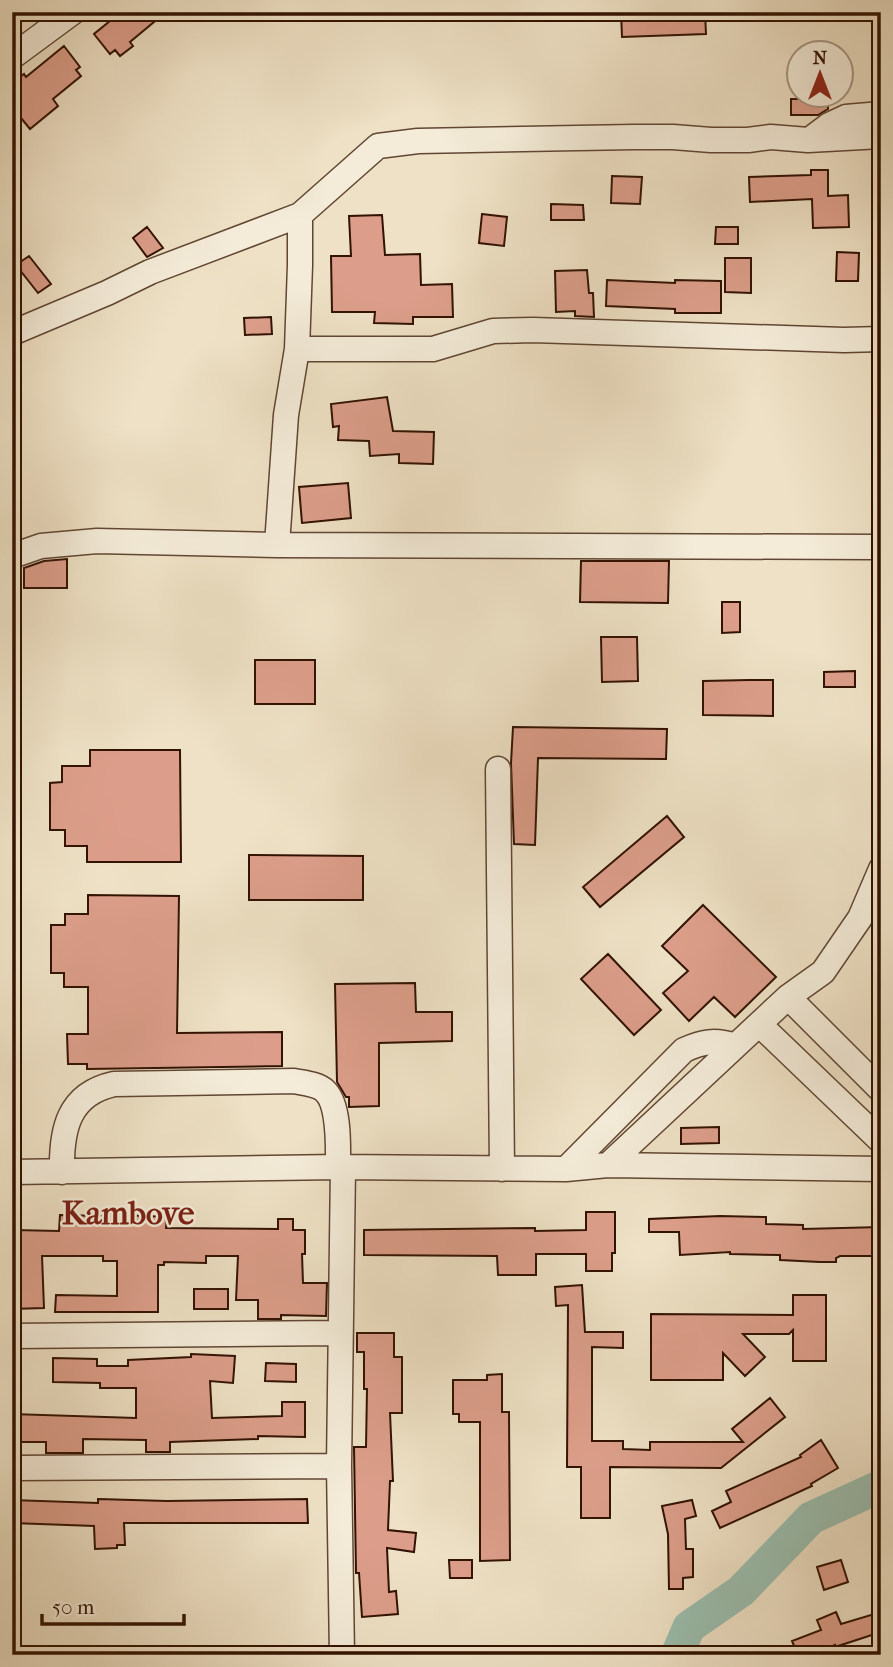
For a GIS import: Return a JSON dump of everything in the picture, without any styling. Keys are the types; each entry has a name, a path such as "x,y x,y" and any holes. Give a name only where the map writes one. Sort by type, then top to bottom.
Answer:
{"street":[{"path":"12,57 73,12"},
{"path":"808,140 846,117 881,114"},
{"path":"12,332 150,272 300,215 378,146 418,141 634,137 748,140 771,137 808,140 881,136"},
{"path":"277,545 286,415 297,349 300,215"},
{"path":"297,349 433,349 493,331 533,330 881,339"},
{"path":"12,556 41,546 97,541 277,545 876,547"},
{"path":"498,769 502,1169"},
{"path":"608,1165 788,997 823,972 860,918 881,869"},
{"path":"788,997 881,1090"},
{"path":"759,1024 881,1141"},
{"path":"566,1169 684,1050 705,1041 724,1042 735,1046"},
{"path":"62,1172 62,1144 68,1119 81,1100 96,1088 114,1084 294,1081 314,1085 326,1092 335,1109 341,1167 339,1466 342,1655"},
{"path":"12,1172 341,1167 566,1169 608,1165 881,1168"},
{"path":"12,1336 340,1333"},
{"path":"12,1468 339,1466"}],"building":[{"path":"121,12 166,12 130,42 133,46 120,56 115,50 110,54 94,34"},
{"path":"621,12 705,12 706,34 622,37"},
{"path":"64,46 80,67 76,70 81,76 53,99 58,106 30,129 21,118 12,125 12,83 24,74 26,77"},
{"path":"791,108 828,108 818,115 791,115"},
{"path":"811,170 828,170 828,196 848,195 849,227 813,228 812,199 750,202 749,177 811,175"},
{"path":"612,176 642,177 640,204 611,203"},
{"path":"551,204 583,205 584,220 551,220"},
{"path":"482,214 507,217 504,246 479,243"},
{"path":"382,215 385,255 420,254 421,285 452,284 453,317 413,317 413,324 374,323 375,312 332,312 331,256 351,256 349,216"},
{"path":"147,227 163,248 147,257 133,238"},
{"path":"716,227 738,227 738,244 715,244"},
{"path":"837,252 859,253 858,281 836,281"},
{"path":"29,256 51,284 38,293 16,265"},
{"path":"725,258 751,258 751,293 725,292"},
{"path":"587,270 589,293 593,293 594,317 575,316 575,311 556,312 555,271"},
{"path":"607,280 675,283 675,280 721,281 721,313 675,313 675,309 606,306"},
{"path":"271,317 272,334 245,335 244,318"},
{"path":"387,397 393,431 434,432 433,464 399,463 399,454 370,456 369,441 338,440 339,426 333,427 331,404"},
{"path":"348,483 351,518 302,523 299,487"},
{"path":"67,559 67,588 24,588 24,568 44,561"},
{"path":"581,561 669,561 668,603 580,602"},
{"path":"722,602 740,602 740,632 722,633"},
{"path":"601,637 637,637 638,681 602,682"},
{"path":"255,660 315,660 315,704 255,704"},
{"path":"855,671 855,687 824,687 824,672"},
{"path":"773,680 773,716 703,715 703,681"},
{"path":"513,727 667,729 666,759 538,758 535,845 514,844 511,763"},
{"path":"90,750 180,750 181,862 87,862 87,846 65,846 65,830 50,830 50,783 62,782 62,766 90,766"},
{"path":"667,816 684,837 600,907 583,887"},
{"path":"249,855 363,856 363,900 249,900"},
{"path":"88,895 179,896 177,1033 282,1032 282,1066 87,1069 87,1064 68,1064 67,1034 88,1034 88,987 64,987 64,973 51,973 51,925 65,925 65,914 88,914"},
{"path":"703,905 776,977 735,1017 714,997 689,1021 663,993 688,971 662,946"},
{"path":"608,954 661,1010 634,1035 581,979"},
{"path":"415,983 416,1012 452,1012 452,1041 379,1043 379,1106 349,1107 349,1097 346,1097 337,1082 335,984"},
{"path":"719,1127 719,1143 681,1144 681,1128"},
{"path":"124,1212 124,1215 167,1217 166,1228 278,1229 278,1219 293,1219 293,1230 305,1230 303,1283 327,1283 326,1316 281,1315 281,1319 258,1319 258,1300 236,1300 238,1256 206,1256 206,1263 164,1262 164,1265 158,1265 158,1312 55,1312 56,1295 117,1296 117,1261 103,1261 103,1256 42,1256 44,1308 12,1309 12,1287 20,1287 20,1256 14,1256 14,1230 59,1231 60,1215 104,1216 104,1213"},
{"path":"586,1212 615,1212 612,1271 586,1271 586,1254 536,1254 536,1275 498,1275 497,1256 364,1255 364,1230 586,1230"},
{"path":"766,1217 766,1224 803,1225 803,1229 881,1227 881,1256 840,1256 836,1258 836,1262 820,1262 780,1260 780,1255 730,1252 680,1255 679,1232 649,1232 649,1219"},
{"path":"582,1285 585,1332 623,1332 623,1348 592,1347 592,1441 623,1441 623,1449 650,1450 650,1442 743,1442 732,1429 770,1398 785,1417 721,1468 610,1467 610,1518 581,1518 581,1467 567,1467 568,1305 556,1306 555,1287"},
{"path":"194,1289 228,1289 228,1309 194,1309"},
{"path":"793,1295 826,1295 826,1361 793,1361 793,1330 789,1334 743,1334 765,1357 745,1376 723,1353 723,1380 651,1380 651,1314 793,1315"},
{"path":"357,1333 394,1333 394,1357 402,1357 402,1413 390,1413 393,1481 390,1481 388,1530 416,1533 414,1552 387,1548 389,1592 396,1591 398,1614 362,1617 359,1573 356,1573 354,1447 366,1447 367,1389 364,1389 364,1352 357,1352"},
{"path":"191,1354 235,1356 233,1383 210,1381 212,1418 282,1416 282,1402 305,1402 305,1437 258,1436 258,1439 170,1442 170,1452 146,1452 146,1440 83,1439 83,1453 46,1453 46,1442 12,1442 12,1414 136,1418 136,1388 100,1388 100,1383 53,1382 53,1358 97,1359 97,1366 128,1366 128,1360 191,1357"},
{"path":"266,1363 296,1364 296,1382 265,1381"},
{"path":"502,1374 502,1412 509,1412 510,1560 480,1561 480,1422 459,1422 459,1414 453,1414 453,1380 487,1380 487,1375"},
{"path":"821,1440 838,1468 811,1484 812,1486 720,1528 712,1511 731,1502 726,1491 801,1457 800,1455"},
{"path":"98,1499 307,1499 308,1523 124,1523 125,1545 95,1549 94,1526 12,1523 12,1500 98,1503"},
{"path":"692,1500 696,1516 685,1519 686,1549 693,1549 693,1577 683,1578 683,1589 669,1589 668,1534 662,1506"},
{"path":"449,1560 472,1560 472,1578 450,1578"},
{"path":"841,1560 848,1582 824,1590 817,1567"},
{"path":"836,1612 841,1624 881,1612 881,1632 810,1655 798,1655 792,1641 821,1630 817,1620"}],"waterway":[{"path":"677,1655 689,1627 741,1591 811,1518 881,1486"}],"district":[{"name":"Kambove","path":"128,1212"}]}
